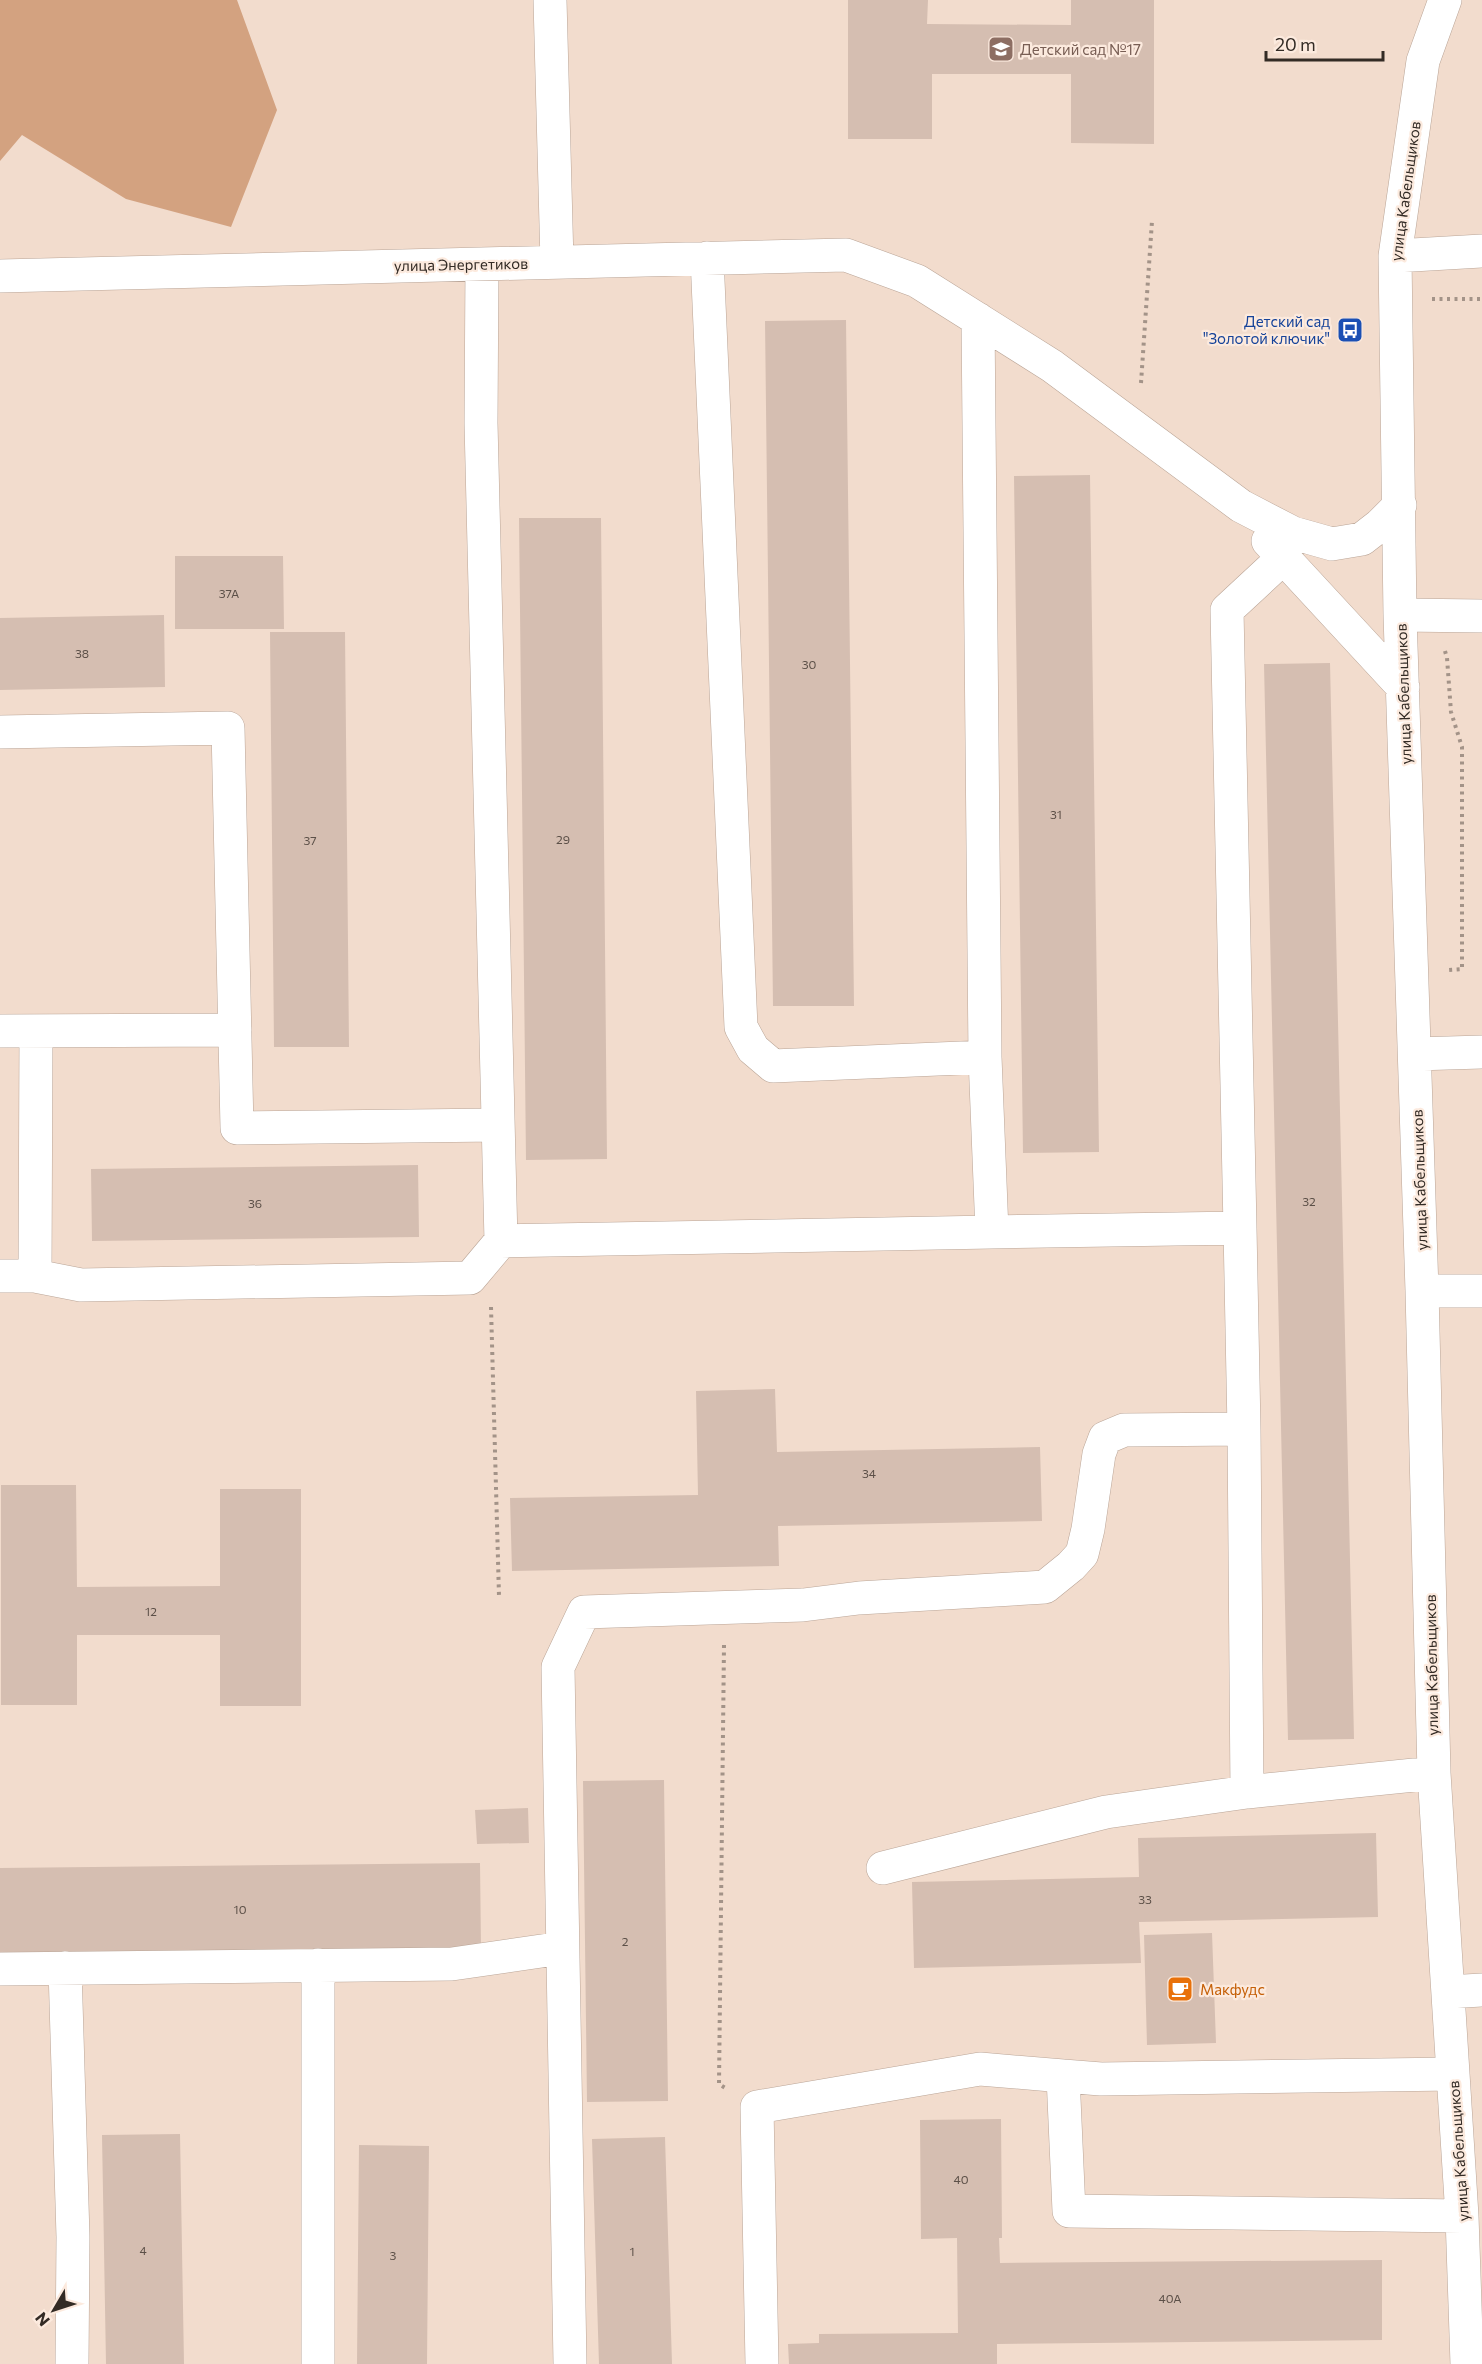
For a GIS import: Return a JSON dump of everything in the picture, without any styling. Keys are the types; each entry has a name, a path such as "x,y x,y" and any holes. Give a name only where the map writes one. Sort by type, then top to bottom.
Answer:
{"street":[{"path":"550,0 557,262"},
{"name":"улица Кабельщиков","path":"1445,0 1423,61 1395,256 1400,615 1422,1291 1434,1773 1462,2216 1473,2252 1465,2332 1467,2364"},
{"path":"1395,256 1482,251"},
{"name":"улица Энергетиков","path":"0,276 846,255 917,281 1052,366 1240,506"},
{"path":"707,258 741,1027 753,1050 773,1066 985,1057"},
{"path":"0,1276 35,1276 81,1285 470,1278 495,1248 498,1125 481,423 482,264"},
{"path":"978,319 985,1057 992,1232"},
{"path":"1240,506 1293,533 1332,544 1362,538 1380,525 1400,505"},
{"path":"1240,506 1282,558 1403,687"},
{"path":"1247,1792 1244,1429 1227,610 1282,558"},
{"path":"1400,615 1482,616"},
{"path":"0,732 228,728 237,1128 498,1125"},
{"path":"0,1031 235,1030"},
{"path":"35,1276 36,1031"},
{"path":"1415,1054 1482,1052"},
{"path":"495,1248 992,1232 1239,1228"},
{"path":"1422,1291 1482,1291"},
{"path":"570,2364 558,1667 584,1612 803,1605 859,1598 1045,1587 1082,1554 1099,1454 1105,1438 1124,1430 1244,1429"},
{"path":"883,1868 1106,1812 1247,1792 1434,1773"},
{"path":"0,1969 452,1964 562,1948"},
{"path":"318,1965 318,2364"},
{"path":"65,1968 73,2237 72,2364"},
{"path":"1448,1992 1482,1990"},
{"path":"762,2364 757,2107 980,2069 1101,2079 1453,2074"},
{"path":"1063,2076 1069,2211 1462,2216"},
{"path":"1455,2364 1465,2332"},
{"path":"1465,2332 1478,2364"}],"path":[{"path":"1141,383 1152,221"},
{"path":"495,1248 499,1596"},
{"path":"724,1608 719,2084 757,2107"}],"shaded area":[{"path":"0,0 237,0 277,110 231,227 126,199 22,135 0,161"}],"building":[{"name":"Детский сад №17","path":"848,0 928,0 927,24 1071,25 1071,0 1154,0 1154,144 1071,143 1071,74 932,74 932,139 848,139"},
{"path":"846,320 854,1006 773,1006 765,321"},
{"path":"1090,475 1099,1152 1023,1153 1014,476"},
{"path":"519,518 601,518 607,1159 526,1160"},
{"path":"175,556 283,556 284,629 175,629"},
{"path":"164,615 165,687 0,690 0,618"},
{"path":"270,632 345,632 349,1047 274,1047"},
{"path":"1330,663 1354,1739 1288,1740 1264,664"},
{"path":"418,1165 419,1237 92,1241 91,1169"},
{"path":"775,1389 777,1452 1040,1447 1042,1521 778,1526 779,1566 512,1571 510,1498 698,1495 696,1391"},
{"path":"1,1485 76,1485 77,1587 220,1586 220,1489 301,1489 301,1706 220,1706 220,1635 77,1635 77,1705 1,1705"},
{"path":"664,1780 668,2101 587,2102 583,1781"},
{"path":"528,1808 529,1843 477,1844 475,1810"},
{"path":"1376,1833 1378,1917 1139,1922 1141,1963 914,1968 912,1882 1139,1877 1138,1838"},
{"path":"480,1863 481,1950 0,1954 0,1868"},
{"name":"Макфудс","path":"1212,1933 1216,2043 1147,2045 1144,1935"},
{"path":"1001,2119 1002,2238 999,2238 1000,2263 1382,2260 1382,2340 997,2344 997,2364 789,2364 788,2344 819,2343 819,2334 958,2333 957,2238 921,2239 920,2120"},
{"path":"180,2134 184,2364 106,2364 102,2135"},
{"path":"665,2137 672,2364 599,2364 592,2139"},
{"path":"359,2145 429,2146 427,2364 357,2364"}],"place":[{"name":"Детский сад №17","path":"1001,49"},
{"name":"Детский сад \"Золотой ключик\"","path":"1350,330"},
{"name":"Макфудс","path":"1180,1989"}]}
